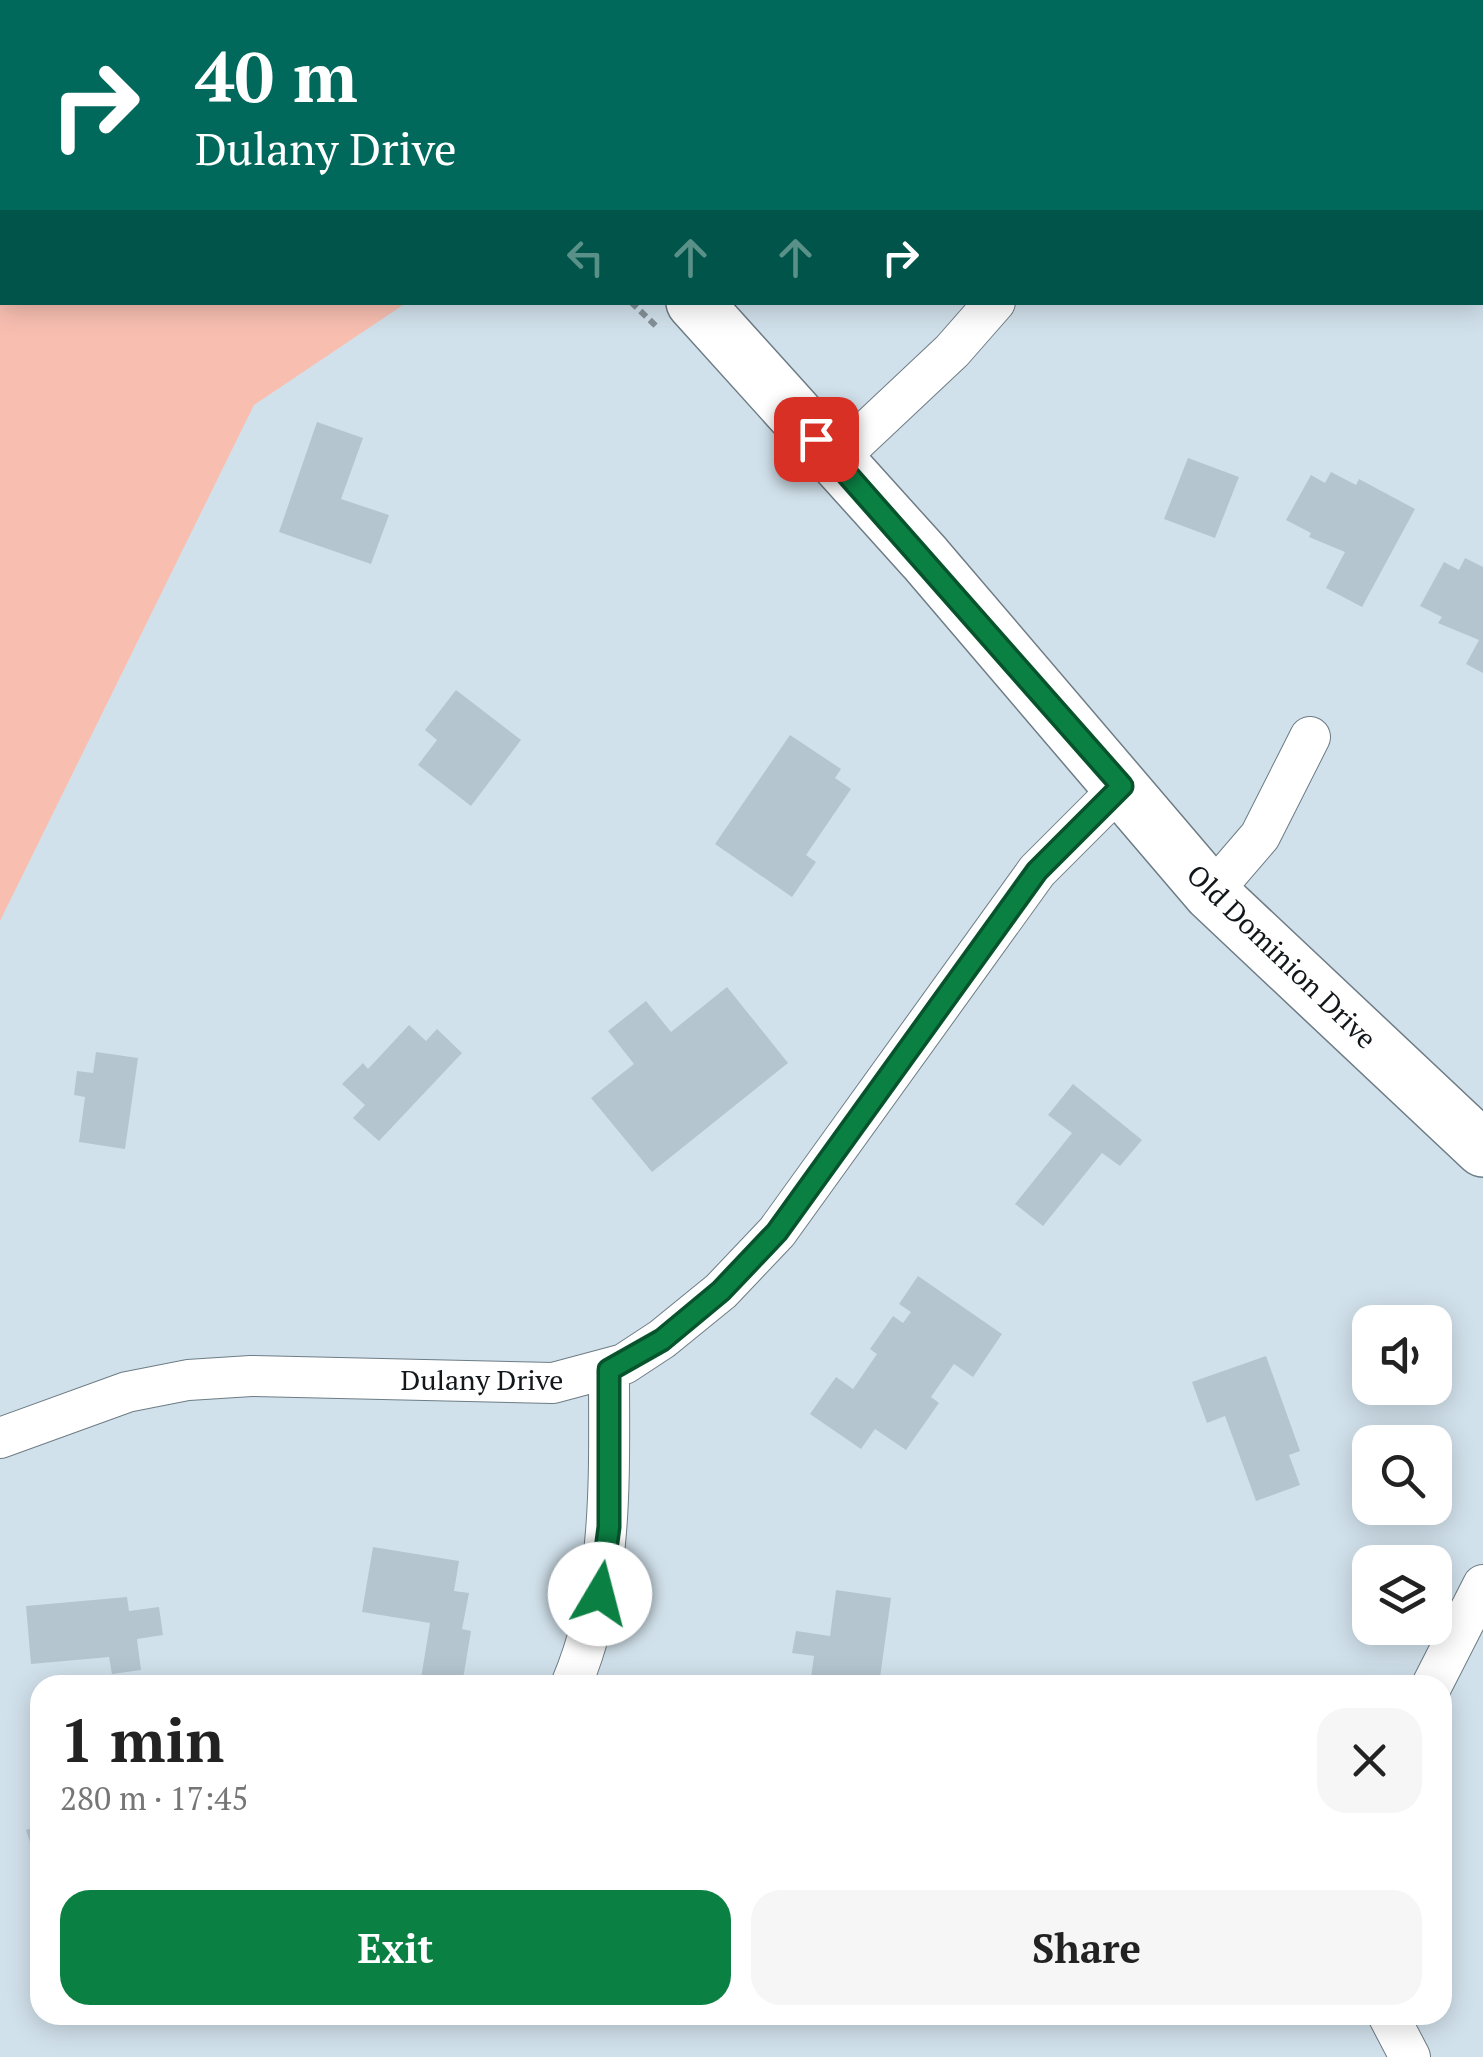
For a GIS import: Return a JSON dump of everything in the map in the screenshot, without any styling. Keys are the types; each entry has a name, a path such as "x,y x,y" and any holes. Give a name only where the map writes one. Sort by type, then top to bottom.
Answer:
{"main road":[{"name":"Old Dominion Drive","path":"697,305 780,393 834,462 925,558 1211,894 1483,1149"}],"street":[{"path":"834,462 952,351 992,305"},
{"path":"1211,894 1260,836 1310,738"},
{"name":"Dulany Drive","path":"0,1438 126,1392 188,1380 251,1376 553,1384 609,1370 662,1340 721,1291 777,1232 1037,871 1122,786"},
{"path":"574,1675 600,1594 609,1527 609,1370"},
{"path":"1437,1675 1483,1584"},
{"path":"1393,2025 1410,2057"}],"shaded area":[{"path":"0,305 403,305 254,405 0,921"}],"building":[{"path":"317,422 363,438 341,499 389,515 371,564 279,532"},
{"path":"1188,458 1239,477 1215,538 1164,519"},
{"path":"1331,472 1356,485 1359,479 1415,509 1362,607 1326,588 1345,552 1309,537 1311,533 1286,520 1311,475 1325,483"},
{"path":"1465,558 1483,567 1483,673 1466,664 1479,640 1438,623 1442,617 1420,606 1444,562 1459,570"},
{"path":"456,690 521,740 471,806 418,765 437,740 425,730"},
{"path":"790,735 841,769 835,778 851,789 806,855 816,862 792,897 715,844"},
{"path":"727,987 788,1063 652,1172 591,1098 634,1064 608,1031 646,1001 671,1032"},
{"path":"409,1025 426,1041 437,1029 462,1053 379,1141 353,1118 365,1105 342,1084 363,1063 368,1069"},
{"path":"96,1052 138,1058 125,1149 79,1142 85,1097 74,1095 77,1071 93,1073"},
{"path":"1073,1084 1142,1140 1120,1166 1102,1153 1043,1226 1015,1204 1072,1133 1048,1115"},
{"path":"918,1276 1002,1334 973,1377 954,1364 931,1397 939,1403 906,1450 875,1429 861,1449 810,1414 836,1377 853,1389 877,1354 870,1349 893,1316 903,1323 911,1312 899,1304"},
{"path":"1266,1356 1300,1451 1289,1455 1300,1485 1256,1501 1225,1416 1207,1423 1192,1382"},
{"path":"373,1547 459,1561 454,1591 469,1593 462,1629 471,1631 464,1675 422,1675 430,1623 362,1612"},
{"path":"836,1590 891,1598 880,1675 811,1675 814,1656 792,1653 796,1631 830,1636"},
{"path":"127,1597 129,1611 159,1607 163,1635 137,1639 141,1670 112,1674 109,1657 31,1664 26,1606"}],"route":[{"path":"600,1594 609,1527 609,1370 662,1340 721,1291 777,1232 1037,871 1122,786 978,624 925,558 816,439"}]}
